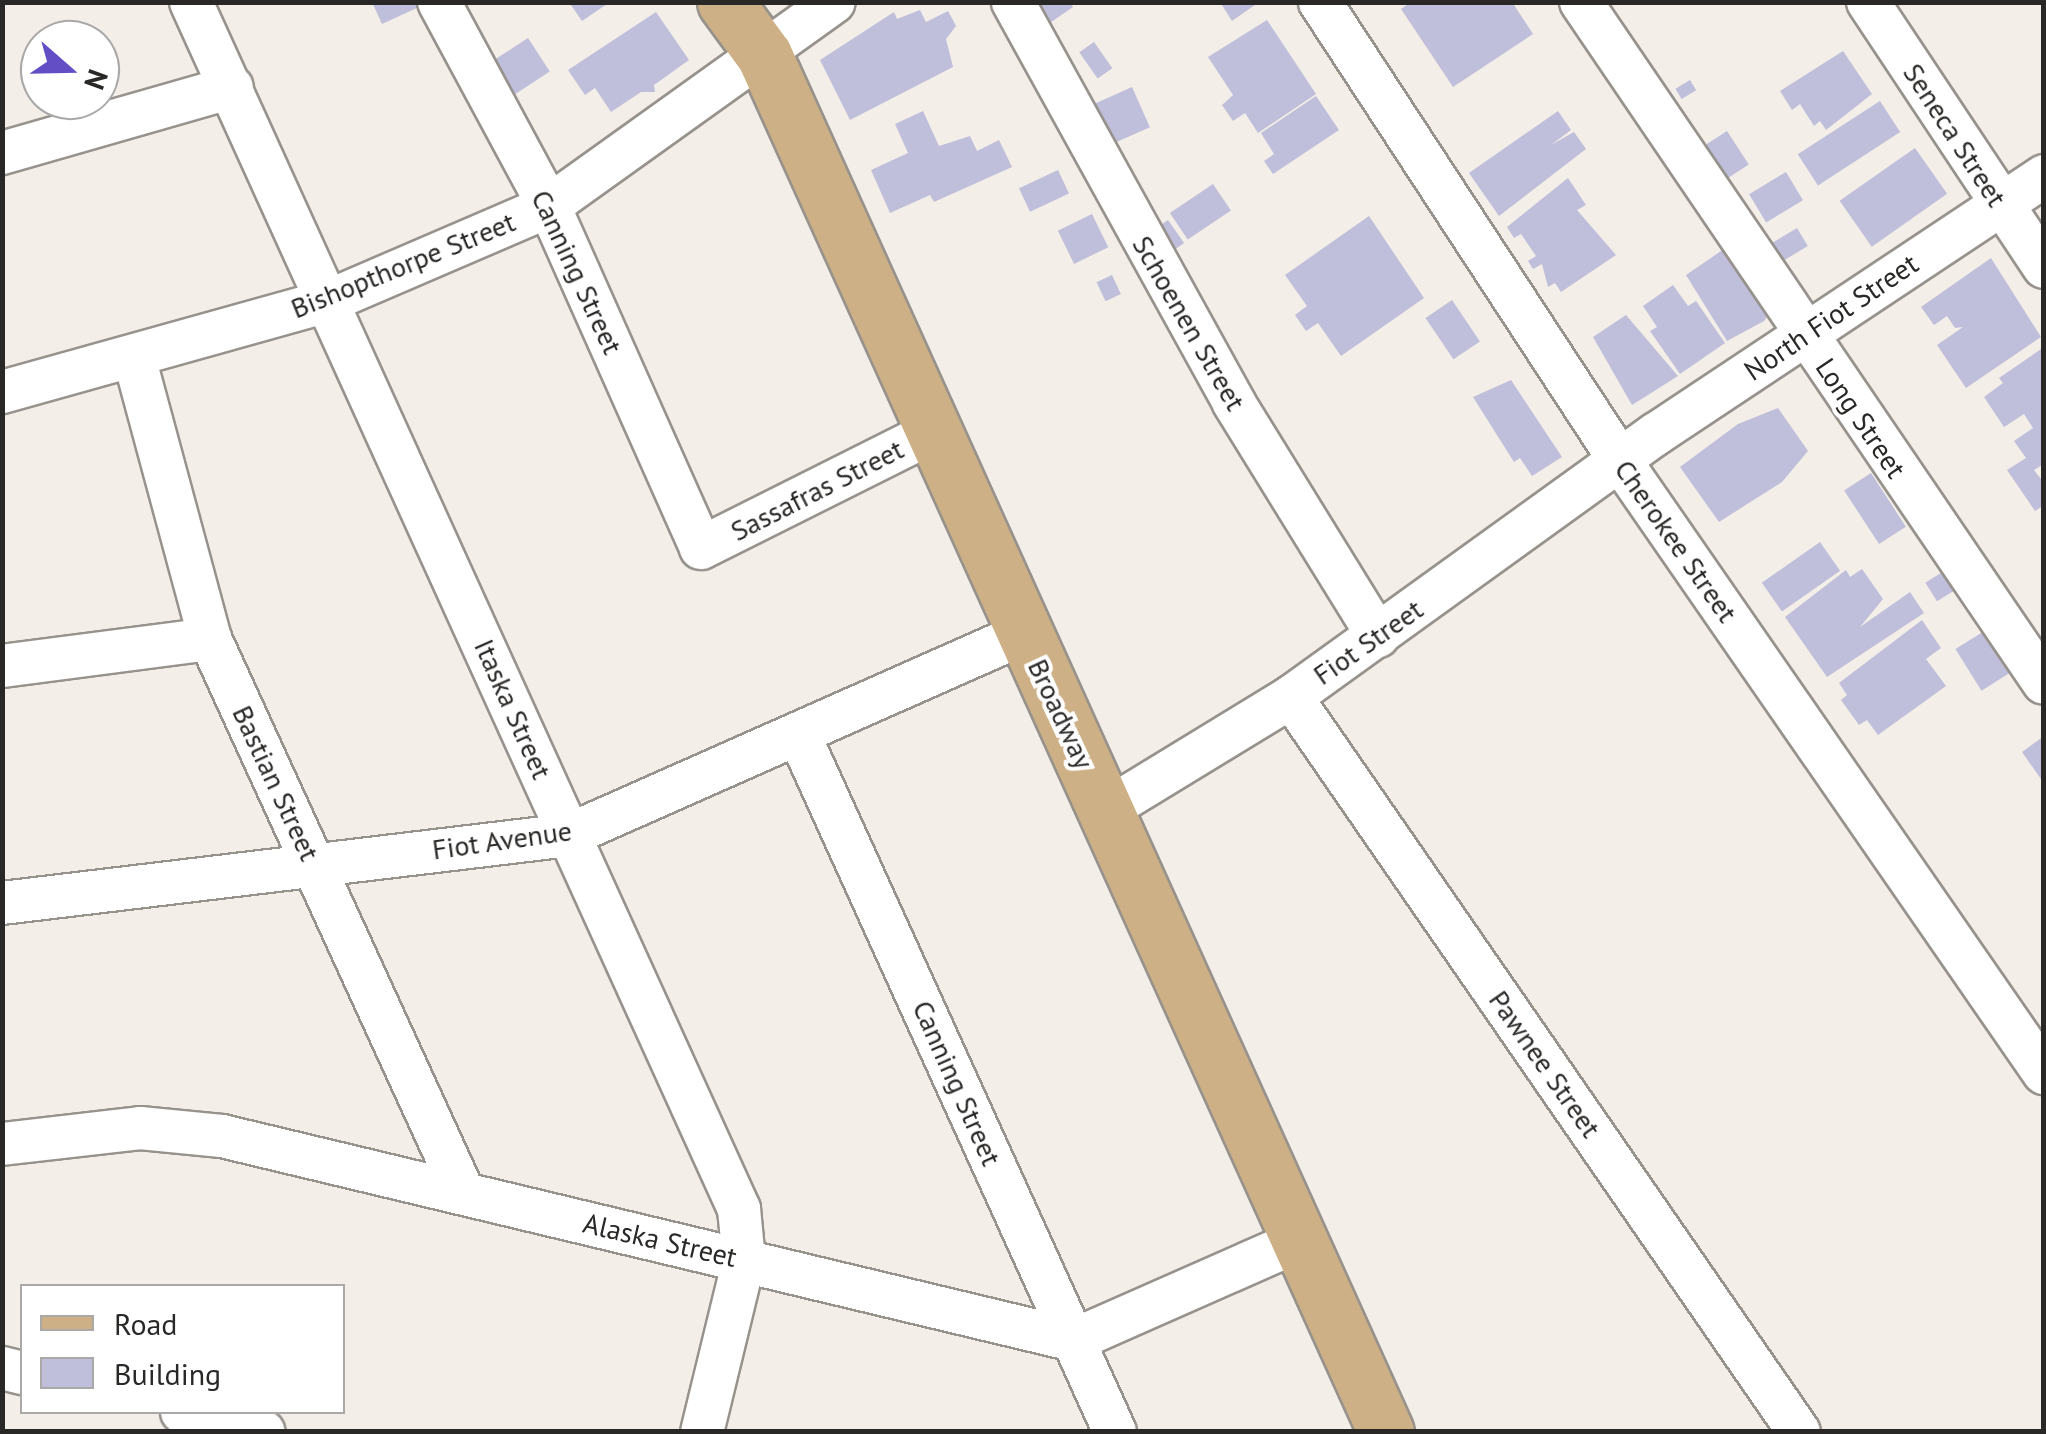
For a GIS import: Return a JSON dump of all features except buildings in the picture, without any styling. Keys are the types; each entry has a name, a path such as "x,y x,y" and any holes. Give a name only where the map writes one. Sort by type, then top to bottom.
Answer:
{"main road":[{"name":"Broadway","path":"725,2 764,55 1386,1432"}],"street":[{"name":"Itaska Street","path":"191,2 331,300 568,835 740,1209 744,1260 702,1432"},
{"name":"Canning Street","path":"438,2 549,206 701,548"},
{"name":"Bishopthorpe Street","path":"2,392 331,300 549,206 834,2"},
{"name":"Schoenen Street","path":"1013,2 1234,403 1378,636"},
{"name":"Cherokee Street","path":"1320,2 1619,459 2044,1073"},
{"name":"Long Street","path":"1581,2 2044,683"},
{"name":"Seneca Street","path":"1868,2 2044,267"},
{"path":"2,152 232,87"},
{"name":"North Fiot Street","path":"1619,459 2044,176"},
{"name":"Bastian Street","path":"134,357 210,639 463,1192"},
{"name":"Sassafras Street","path":"701,548 933,432"},
{"name":"Fiot Street","path":"1106,810 1291,697 1619,459"},
{"name":"Fiot Avenue","path":"2,903 568,835 1023,634"},
{"path":"2,666 210,639"},
{"name":"Pawnee Street","path":"1291,697 1799,1432"},
{"name":"Canning Street","path":"799,735 1115,1432"},
{"name":"Alaska Street","path":"2,1144 140,1128 183,1131 463,1192 1074,1340"},
{"path":"1074,1340 1298,1241"},
{"path":"190,1414 264,1432"}]}
